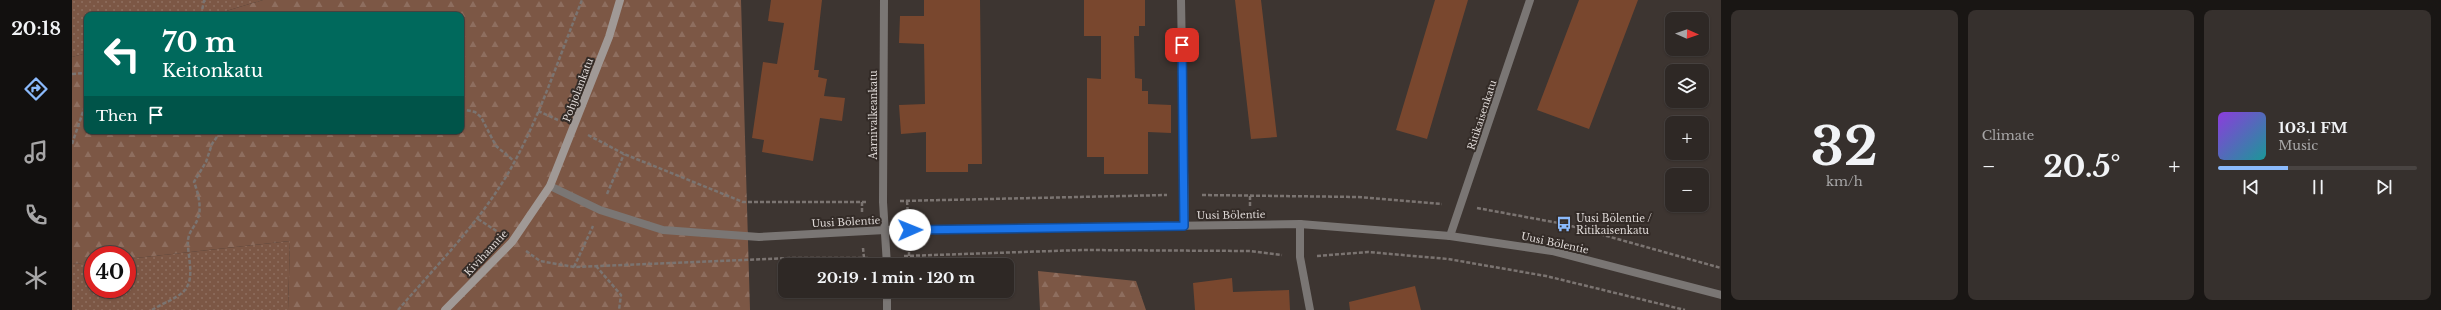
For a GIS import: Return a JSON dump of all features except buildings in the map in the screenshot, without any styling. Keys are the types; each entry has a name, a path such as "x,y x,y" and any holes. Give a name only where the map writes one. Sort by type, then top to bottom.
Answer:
{"main road":[{"name":"Pohjolankatu","path":"550,186 575,128 609,37 620,0"},
{"name":"Kivihaantie","path":"445,310 512,242 550,186"}],"street":[{"name":"Aarnivalkeankatu","path":"884,0 883,202 887,258"},
{"path":"1182,0 1184,226"},
{"name":"Ritikaisenkatu","path":"1450,236 1462,205 1530,0"},
{"name":"Uusi Bölentie","path":"550,186 600,210 663,230 760,237 885,230 1300,224 1450,236 1552,251 1721,295"},
{"path":"1300,224 1300,258 1310,310"},
{"path":"887,298 887,310"}],"path":[{"path":"202,12 204,1 207,0"},
{"path":"398,310 478,219 514,162 538,111 582,0"},
{"path":"72,74 84,74"},
{"path":"72,144 84,109"},
{"path":"464,110 474,112 481,117 496,146 514,162"},
{"path":"575,128 624,154 743,202 883,202 1184,194 1358,197 1462,205 1564,224 1721,268"},
{"path":"152,310 183,292 187,286 190,268 188,241 190,230 198,218 198,193 194,182 206,162 212,144 219,134"},
{"path":"478,219 540,261 574,267 778,259"},
{"path":"940,258 1082,250 1250,251 1300,258 1368,252 1448,259 1546,276 1684,310"},
{"path":"595,266 621,295 619,310"}],"green space":[{"path":"72,0 263,0 223,12 84,12 84,54 72,57"},
{"path":"263,0 741,0 750,310 288,310 290,241 136,258 136,246 84,246 84,263 72,264 72,57 84,54 84,134 464,134 464,12 223,12"},
{"path":"290,241 288,310 72,310 72,264 84,263 84,298 136,298 136,258"},
{"path":"1038,271 1136,281 1146,310 1040,310"}],"place":[{"name":"Uusi Bölentie / Ritikaisenkatu","path":"1564,224"}],"route":[{"path":"910,230 1184,226 1182,45"}]}
